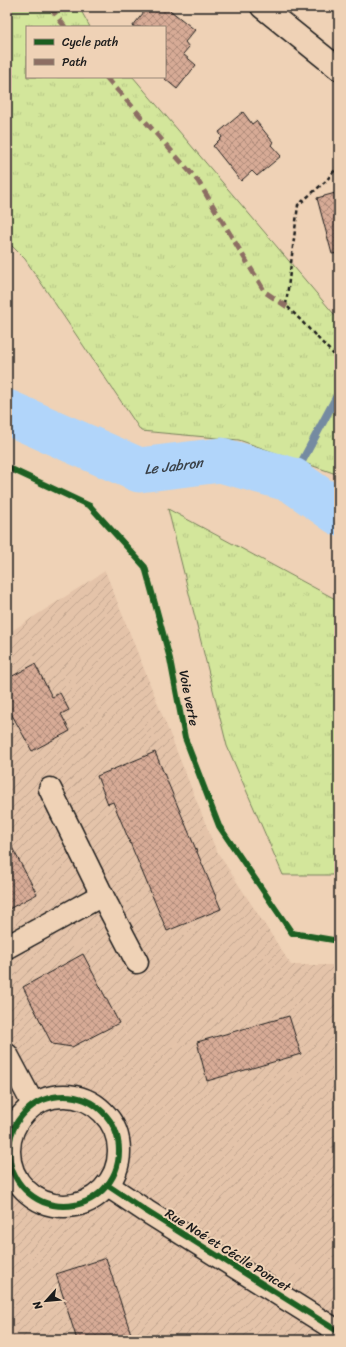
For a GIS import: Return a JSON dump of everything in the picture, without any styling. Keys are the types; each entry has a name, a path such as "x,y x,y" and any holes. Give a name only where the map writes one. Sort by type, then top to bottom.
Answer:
{"street":[{"path":"262,7 339,69"},
{"path":"50,789 137,962"},
{"path":"7,947 102,894"},
{"path":"7,1055 33,1104"},
{"path":"74,1096 88,1100 109,1118 119,1145 118,1159 114,1173 107,1185 96,1195 83,1202 69,1206 54,1205 40,1200 12,1184 9,1154 10,1140 14,1126 22,1114 33,1104 46,1098 74,1096"},
{"name":"Rue Noé et Cécile Poncet","path":"107,1185 339,1332"}],"path":[{"path":"339,165 326,181 298,205 286,305 339,360"}],"shaded area":[{"path":"105,571 216,850 291,965 339,965 339,1340 7,1340 7,634"}],"green space":[{"path":"7,7 79,7 89,26 26,26 26,78 134,78 339,320 339,475 239,440 141,431 25,259 7,241"},
{"path":"168,509 339,601 339,875 283,875 227,746"}],"building":[{"path":"148,7 166,7 195,30 185,42 189,47 183,54 196,65 177,89 165,79 166,26 133,26"},
{"path":"243,112 252,124 256,121 273,142 271,145 281,156 257,176 252,171 241,181 213,146 222,137 219,132"},
{"path":"339,192 339,253 332,254 317,198"},
{"path":"35,664 52,697 60,693 69,710 61,714 70,731 32,751 7,706 7,679"},
{"path":"155,752 221,909 167,931 113,802 108,804 97,776"},
{"path":"7,838 37,894 7,910"},
{"path":"83,954 119,1023 72,1047 52,1044 23,987"},
{"path":"289,1016 301,1054 207,1081 197,1042"},
{"path":"106,1258 133,1340 77,1340 56,1274"}],"waterway":[{"path":"292,480 339,392"},
{"name":"Le Jabron","path":"7,412 139,470 221,460 292,480 339,513"}],"marked path":[{"path":"50,7 64,26"},
{"path":"107,78 198,181 265,292 289,308"}],"cycle path":[{"name":"Voie verte","path":"7,467 90,506 145,567 170,659 185,738 219,826 292,933 339,941"},
{"path":"64,1096 85,1100 95,1105 103,1112 110,1120 115,1130 119,1151 115,1172 110,1182 103,1190 95,1197 85,1202 64,1206 43,1202 33,1197 25,1190 18,1182 13,1172 9,1151 13,1130 18,1120 25,1112 33,1105 43,1100 64,1096"},
{"path":"107,1185 339,1332"}]}
